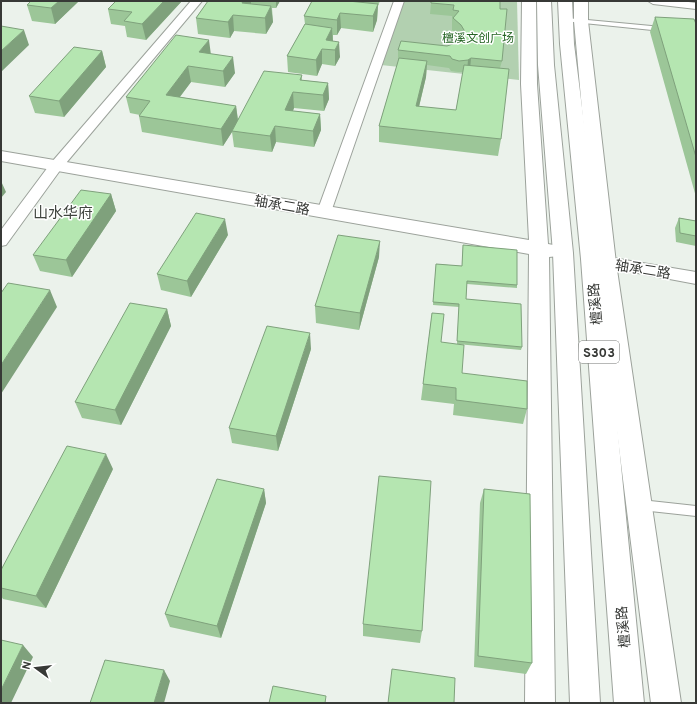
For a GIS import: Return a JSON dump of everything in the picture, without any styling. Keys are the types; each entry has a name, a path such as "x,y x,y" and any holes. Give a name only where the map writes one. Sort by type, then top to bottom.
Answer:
{"street":[{"path":"1,240 56,166 197,1"},
{"path":"324,212 399,1"},
{"path":"529,1 529,84 539,249 540,703"},
{"name":"檀溪路","path":"544,1 546,65 563,253 585,703"},
{"path":"653,1 696,6"},
{"path":"573,11 599,261 639,505 666,703"},
{"name":"轴承二路","path":"1,156 563,253"},
{"name":"轴承二路","path":"599,261 696,278"},
{"name":"檀溪路","path":"599,261 629,703"}],"lane":[{"path":"573,11 665,30"},
{"path":"639,505 696,511"}],"green space":[{"name":"檀溪文创广场","path":"403,1 517,1 519,80 381,65"}],"building":[{"path":"31,1 59,1 51,8 27,5"},
{"path":"116,1 164,1 142,24 124,21 132,12 108,9"},
{"path":"208,1 243,1 242,3 271,6 265,18 233,15 228,22 196,18"},
{"path":"312,1 348,1 378,4 373,16 340,13 337,20 304,16"},
{"path":"431,1 500,1 500,9 507,9 502,61 471,58 468,60 459,61 452,59 450,56 398,50 401,41 447,46 461,41 464,36 464,30 453,18 459,11 453,10 454,5 431,3"},
{"path":"655,17 694,19 696,24 696,157"},
{"path":"305,24 332,28 326,40 339,42 335,50 322,49 316,60 287,56"},
{"path":"1,26 24,30 1,51"},
{"path":"176,35 209,40 199,52 233,57 223,71 188,66 166,95 236,106 221,129 139,116 150,101 126,97"},
{"path":"74,47 102,51 59,101 29,96"},
{"path":"399,58 427,61 416,106 456,110 464,65 509,69 501,139 379,126"},
{"path":"264,71 302,75 300,80 328,83 323,95 293,92 285,110 320,114 313,131 275,126 270,136 232,131"},
{"path":"81,190 111,194 66,260 33,255"},
{"path":"196,213 225,219 187,281 157,274"},
{"path":"679,218 696,221 696,236 680,233"},
{"path":"338,235 380,241 360,313 315,306"},
{"path":"463,245 517,250 517,285 467,281 466,299 521,304 522,347 457,341 459,304 433,302 436,264 462,266"},
{"path":"8,283 50,290 1,365 1,293"},
{"path":"130,303 167,309 115,410 75,402"},
{"path":"432,313 444,314 441,342 464,345 462,373 527,381 527,409 456,400 456,388 423,384"},
{"path":"267,326 310,333 276,436 229,428"},
{"path":"67,446 106,454 36,596 1,588 1,570"},
{"path":"379,476 431,481 422,631 363,624"},
{"path":"217,479 264,489 217,626 165,614"},
{"path":"484,489 530,494 532,663 478,656"},
{"path":"1,640 23,645 1,690"},
{"path":"105,660 164,670 154,703 90,703"},
{"path":"392,669 455,678 454,703 388,703"},
{"path":"273,686 326,696 325,703 269,703"}],"district":[{"name":"山水华府","path":"63,213"}]}
